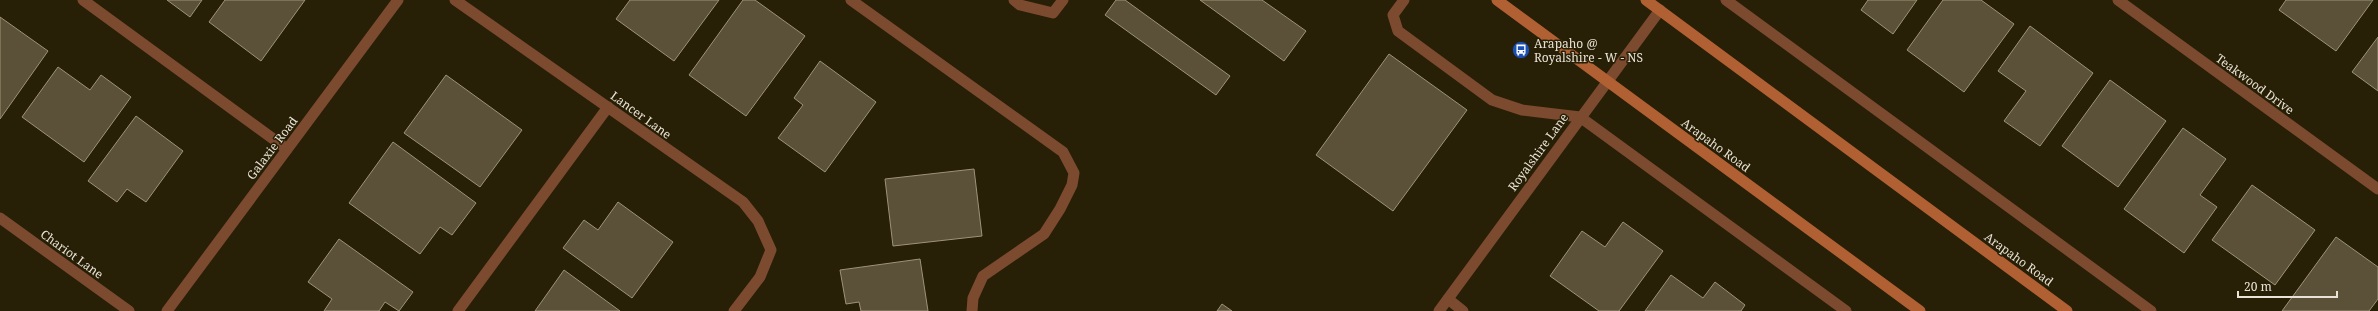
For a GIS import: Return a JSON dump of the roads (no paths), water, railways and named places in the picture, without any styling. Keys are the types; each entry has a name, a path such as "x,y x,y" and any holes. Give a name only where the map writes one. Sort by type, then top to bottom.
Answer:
{"main road":[{"name":"Arapaho Road","path":"1497,0 1920,311"},
{"name":"Arapaho Road","path":"1646,0 2067,311"}],"street":[{"path":"83,0 287,150"},
{"name":"Galaxie Road","path":"167,311 398,0"},
{"name":"Lancer Lane","path":"455,0 743,202 758,221 771,250 760,277 734,311"},
{"path":"851,0 1063,152 1074,173 1072,185 1060,209 1044,234 983,276 973,298 972,311"},
{"path":"1014,0 1020,5 1053,13 1063,0"},
{"path":"1404,0 1393,15 1398,31 1492,100 1522,110 1580,117 1846,311"},
{"path":"1726,0 2151,311"},
{"name":"Teakwood Drive","path":"2118,0 2378,189"},
{"name":"Royalshire Lane","path":"1439,311 1606,80 1660,10"},
{"path":"458,311 608,107"},
{"name":"Chariot Lane","path":"0,218 129,311"},
{"path":"1448,299 1463,311"}],"place":[{"name":"Arapaho @ Royalshire - W - NS","path":"1521,50"}]}
